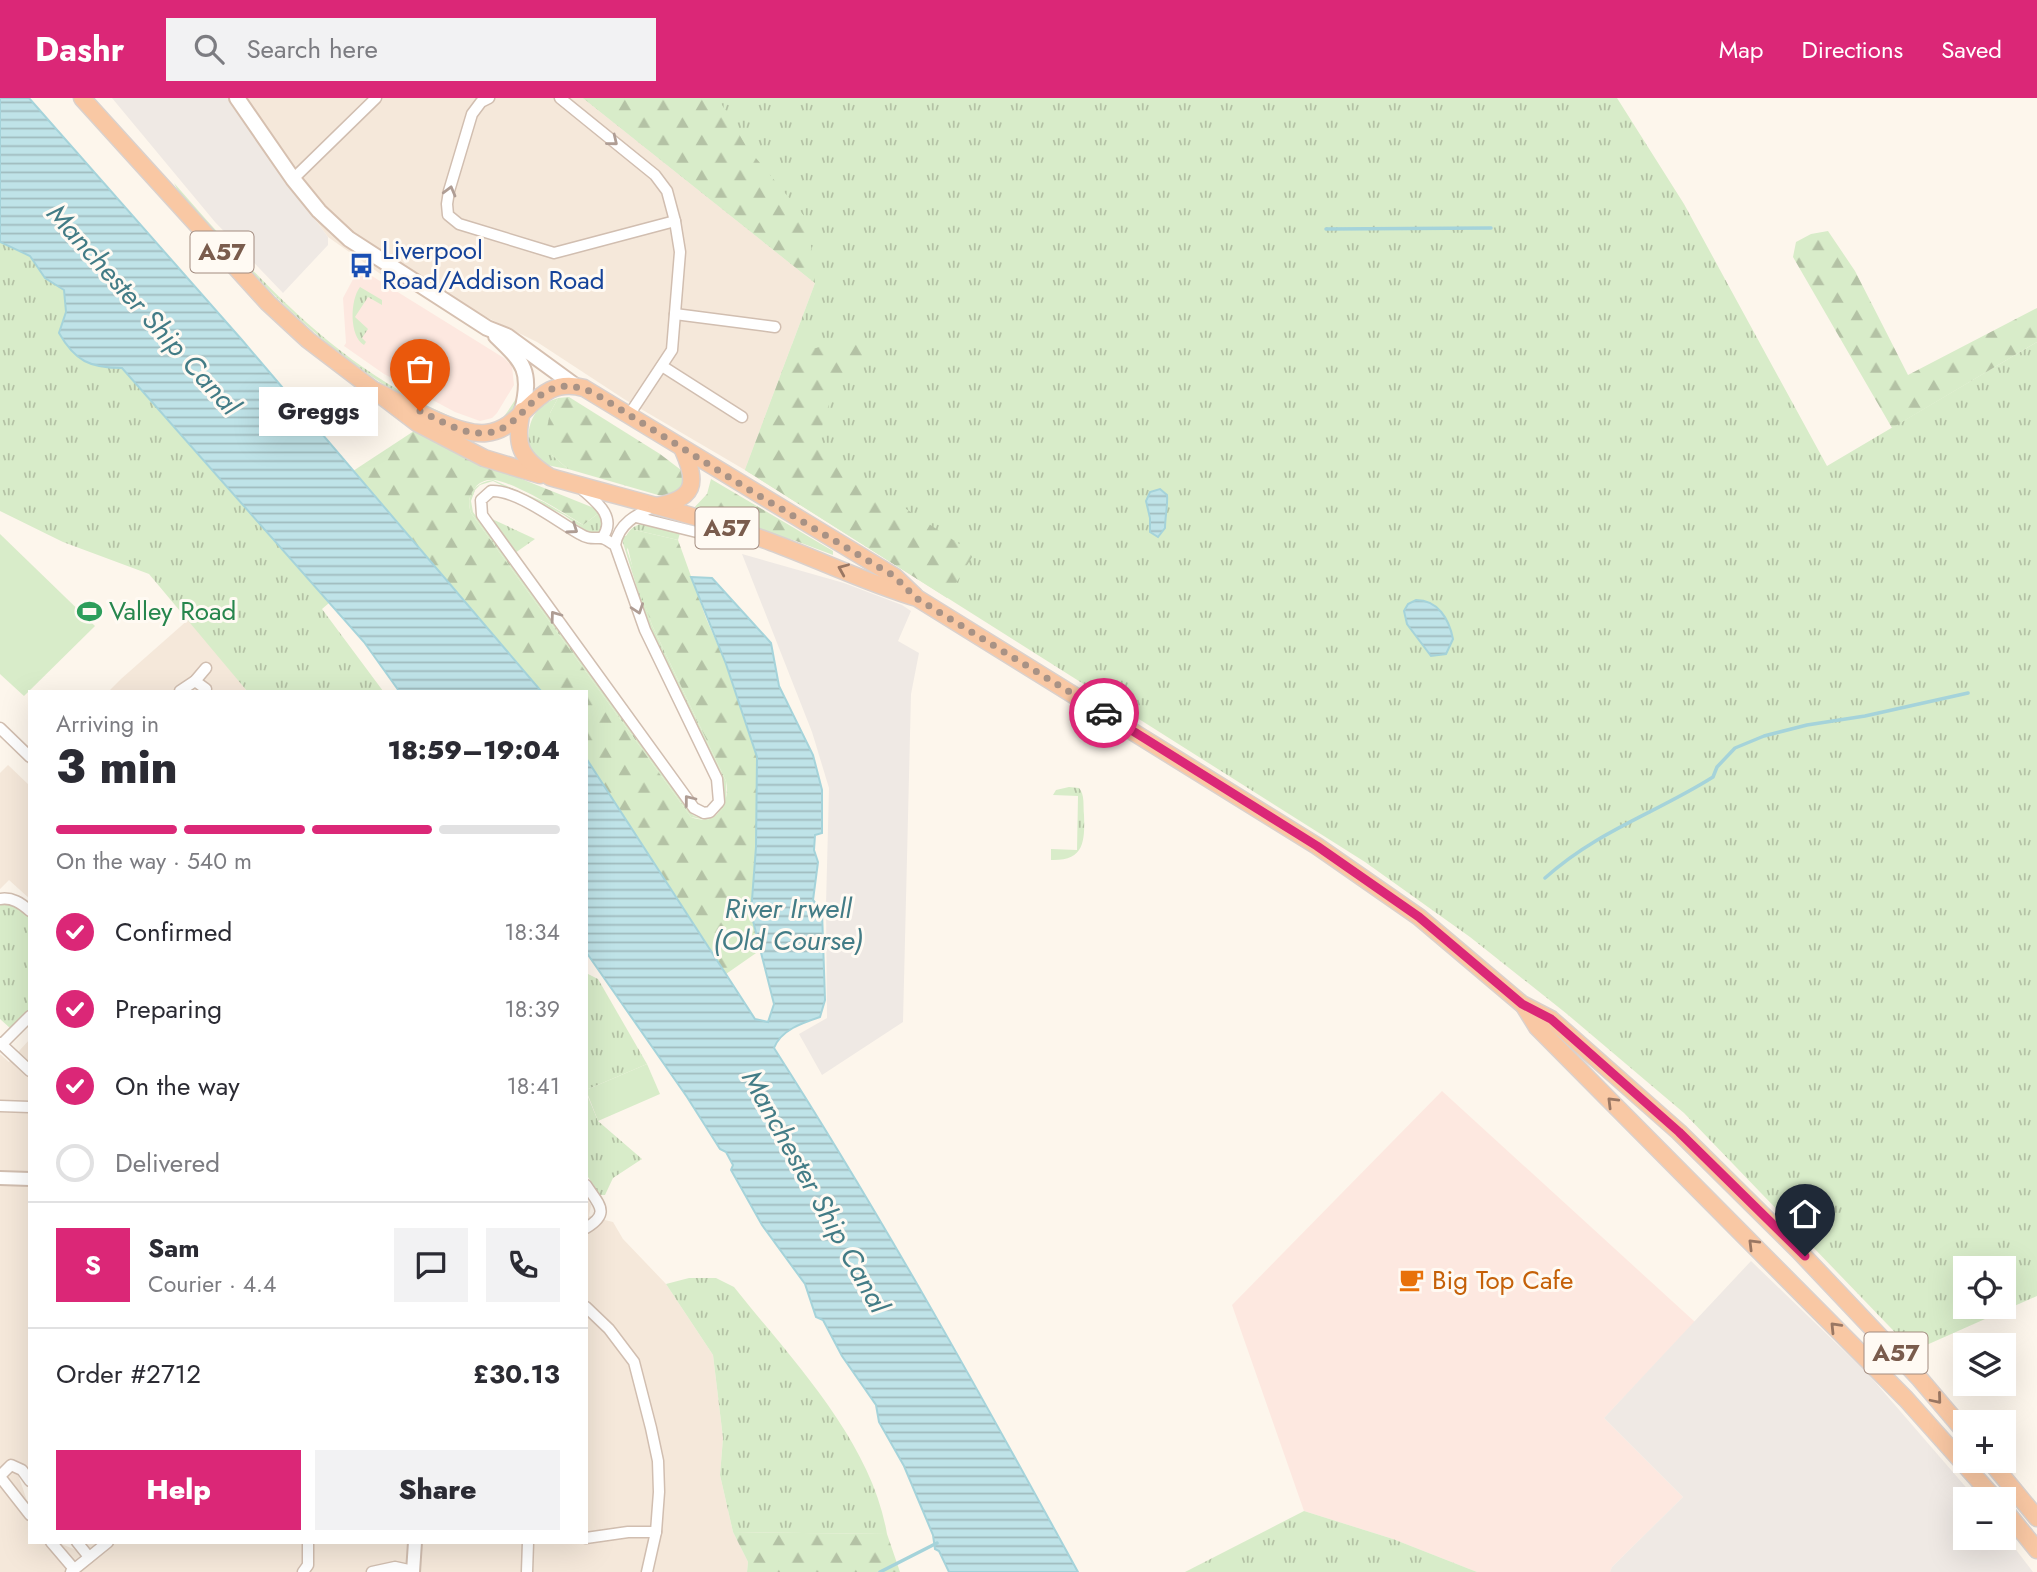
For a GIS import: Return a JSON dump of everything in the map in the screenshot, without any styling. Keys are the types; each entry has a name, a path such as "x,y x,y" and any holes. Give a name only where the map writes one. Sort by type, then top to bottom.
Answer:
{"highway":[{"name":"A57","path":"82,98 268,303 308,340 417,423 496,462 770,541 886,589 916,598"},
{"name":"A57","path":"376,391 463,431 473,433 488,433 499,429 542,393 557,387 574,385 594,393 683,450 894,576 916,598 1317,846 1419,917 1522,1004 1551,1019 1679,1132 1825,1277 1953,1418"},
{"name":"A57","path":"522,411 518,430 520,447 528,461 550,477"},
{"name":"A57","path":"655,506 683,499 690,491 692,468 683,450"},
{"name":"A57","path":"1522,1004 1537,1027 1859,1352 1951,1447 1985,1487"},
{"path":"2000,1473 2037,1518"},
{"path":"2016,1523 2037,1550"}],"main road":[{"path":"237,98 293,179 319,211 349,239 487,328 507,336 574,385"},
{"path":"487,328 522,363 527,381 522,411"}],"street":[{"path":"293,179 376,98"},
{"path":"489,98 481,102 472,114 449,191 448,215 459,224 554,253 676,221"},
{"path":"560,98 655,175 667,191 676,221 680,252 672,350 629,415"},
{"path":"675,314 775,327"},
{"path":"662,366 742,417"},
{"path":"578,485 596,501 608,518 607,531 602,538"},
{"path":"615,545 602,538 590,539 562,521 507,494 491,491 481,500 482,514 694,808 704,813 710,812 719,802 718,779 645,630 615,545 621,527 655,506"},
{"path":"636,517 729,540 770,541"},
{"path":"182,690 195,681 206,668"},
{"path":"195,681 206,689"},
{"path":"1,731 28,755"},
{"path":"0,900 10,898 28,909"},
{"path":"28,1018 1,1043 28,1069"},
{"path":"0,1106 28,1107"},
{"path":"0,1178 28,1179"},
{"path":"588,1188 602,1209 598,1221 588,1227"},
{"path":"588,1309 609,1329 634,1362 658,1461 656,1532 648,1572"},
{"path":"28,1478 22,1470 11,1465 1,1478 28,1512"},
{"path":"588,1538 628,1532 656,1532"},
{"path":"52,1544 72,1571 105,1544"},
{"path":"79,1544 89,1557"},
{"path":"304,1571 307,1565 308,1544"},
{"path":"372,1572 396,1567 413,1571 415,1544"},
{"path":"527,1572 528,1544"}],"shaded area":[{"path":"112,98 230,98 328,237 328,245 283,293 215,222"},
{"path":"230,98 583,98 815,283 745,470 624,399 537,342 470,309 389,280 328,237"},
{"path":"359,268 504,358 512,366 514,385 492,418 480,421 455,412 384,374 344,346 343,298"},
{"path":"742,554 844,583 902,605 911,611 898,641 919,653 911,694 903,1022 822,1075 799,1034 827,1018 829,788 812,732"},
{"path":"189,619 246,690 110,690"},
{"path":"8,765 28,784 28,897 9,880 0,889 0,773"},
{"path":"28,1041 28,1485 17,1471 28,1504 28,1544 61,1544 79,1551 74,1544 588,1544 588,1200 591,1205 589,1216 613,1222 623,1239 666,1284 713,1355 723,1438 720,1475 733,1532 748,1562 747,1572 0,1572 0,1054 9,1062"},
{"path":"1442,1091 1695,1322 1604,1418 1683,1497 1610,1572 1477,1572 1393,1539 1304,1511 1232,1305"},
{"path":"1751,1261 1869,1375 1966,1487 1953,1487 1953,1550 2016,1550 2033,1572 1610,1572 1683,1497 1604,1418"}],"green space":[{"path":"583,98 1617,98 1684,204 1827,466 2037,342 2037,1296 2016,1305 2016,1256 1953,1256 1953,1319 1985,1319 1913,1351 1684,1113 1567,1014 1470,937 1365,862 745,470 815,283"},
{"path":"583,98 718,98 746,146 804,216 814,259 815,283"},
{"path":"174,183 264,282 296,313 329,342 365,368 402,392 476,426 499,422 518,395 520,381 524,380 521,395 507,418 491,430 480,432 465,429 421,407 361,369 280,301 189,204"},
{"path":"1828,231 1855,271 1908,375 2037,308 2037,342 1892,428 1793,257 1796,242 1811,234"},
{"path":"0,242 30,256 45,278 64,290 66,312 59,332 107,368 122,367 329,603 322,609 382,690 246,690 149,574 63,542 0,511"},
{"path":"360,287 382,300 382,305 368,297 355,317 368,329 362,338 366,342 364,345 356,334 353,317 354,300"},
{"path":"851,336 879,342 861,366 837,384 822,429 822,457 862,479 876,494 897,503 970,551 972,557 947,598 745,470 792,345 816,348"},
{"path":"569,397 681,470 684,481 679,492 672,496 658,495 568,469 552,455 546,433 550,413 558,398"},
{"path":"558,398 550,413 552,455 568,469 551,466 536,457 528,438 537,411"},
{"path":"417,429 492,467 594,508 599,513 583,525 527,492 495,480 479,484 469,500 471,513 691,817 700,820 715,817 720,812 726,798 726,781 652,625 634,574 626,540 635,530 678,540 726,664 757,757 756,847 751,913 759,951 726,974 588,761 588,690 540,690 353,471"},
{"path":"711,479 833,551 833,555 796,541 691,511 707,494"},
{"path":"493,480 544,502 583,525 599,513 602,529 598,533 590,534 564,515 493,481 480,485 471,501 473,512 693,815 711,818 721,808 723,800 721,775 649,627 622,536 626,536 637,525 643,524 680,533 678,540 635,530 627,550 652,625 726,781 726,801 718,817 706,820 691,817 471,513 469,501 473,490 481,483"},
{"path":"492,519 535,539 515,553"},
{"path":"0,534 95,626 24,696 0,674"},
{"path":"1079,788 1082,794 1083,841 1076,853 1070,857 1051,860 1051,849 1077,850 1078,796 1053,795 1056,790"},
{"path":"4,901 14,903 28,916 28,1010 10,1028 0,1019 0,904"},
{"path":"588,974 598,979 647,1064 588,1089"},
{"path":"647,1064 660,1094 598,1121 588,1089"},
{"path":"588,1097 598,1121 642,1159 613,1178 605,1195 600,1195 588,1177"},
{"path":"689,1278 716,1278 734,1287 804,1372 847,1434 864,1466 878,1499 887,1534 733,1532 720,1475 723,1438 713,1355 666,1284"},
{"path":"1304,1511 1393,1539 1477,1572 1185,1572"},
{"path":"733,1532 887,1534 900,1572 747,1572 748,1562"}],"water":[{"name":"Manchester Ship Canal","path":"0,98 29,98 242,340 540,690 398,690 364,642 122,368 92,364 71,350 59,333 66,312 64,290 45,278 30,256 0,242"},
{"path":"1160,489 1167,495 1167,503 1165,528 1158,537 1150,532 1146,501 1150,492"},
{"path":"691,577 712,578 771,643 779,686 813,755 822,790 822,833 815,835 814,850 818,862 813,900 822,911 825,1000 820,1017 787,1032 774,1048 893,1242 1078,1572 949,1572 939,1551 935,1549 933,1535 904,1466 879,1422 876,1405 842,1356 823,1320 816,1317 805,1284 762,1225 731,1170 733,1165 726,1152 720,1149 588,955 588,761 755,1019 768,1022 774,1004 751,913 756,847 757,757 726,664"},
{"path":"1416,600 1436,607 1449,624 1453,639 1446,654 1431,656 1407,624 1404,611 1408,604"}],"waterway":[{"path":"1326,229 1491,228"},
{"path":"1545,878 1585,847 1713,777 1717,767 1735,748 1764,736 1807,725 1865,716 1968,693"},
{"path":"880,1572 937,1543"}],"way so far":[{"path":"420,411 463,431 488,433 508,423 542,393 557,387 574,385 584,388 894,576 916,598 1104,713"}],"place":[{"name":"Liverpool Road/Addison Road","path":"362,265"},
{"name":"Greggs","path":"420,411"},
{"name":"Valley Road","path":"89,611"},
{"name":"Big Top Cafe","path":"1412,1280"}],"route":[{"path":"1104,713 1317,846 1419,917 1522,1004 1551,1019 1679,1132 1805,1256"}],"water label":[{"name":"River Irwell (Old Course)","path":"788,924"}]}
